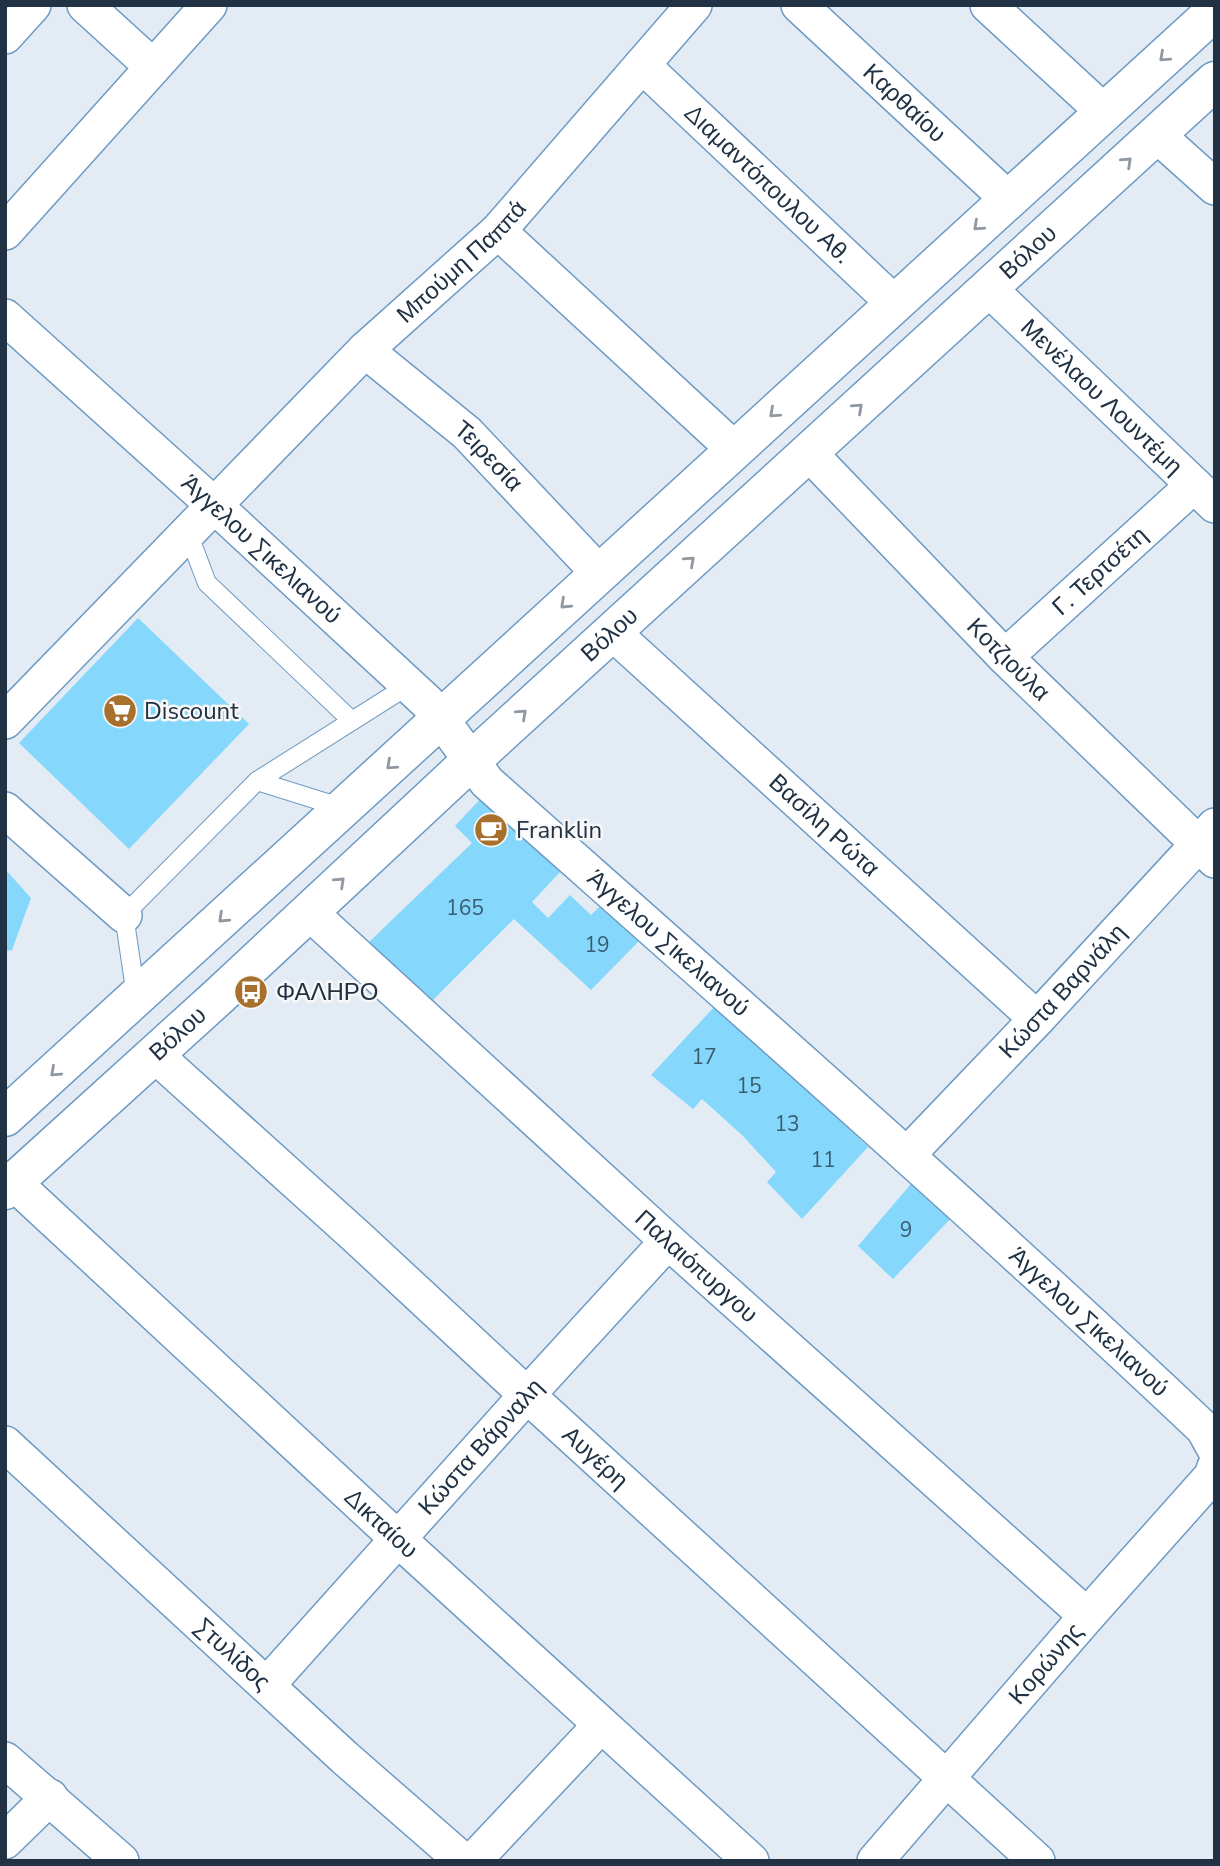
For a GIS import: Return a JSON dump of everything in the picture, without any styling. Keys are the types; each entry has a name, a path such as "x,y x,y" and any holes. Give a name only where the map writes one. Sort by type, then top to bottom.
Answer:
{"main road":[{"path":"5,1117 1215,11"},
{"name":"Βόλου","path":"9,1186 1215,81"}],"street":[{"path":"5,36 33,5"},
{"path":"85,5 153,67"},
{"path":"5,232 209,5"},
{"name":"Μπούμη Παππά","path":"5,721 365,350 498,231 694,5"},
{"name":"Καρθαίου","path":"799,5 1008,199"},
{"path":"988,5 1104,112"},
{"name":"Διαμαντόπουλου Αθ.","path":"642,65 894,303"},
{"path":"1157,135 1215,187"},
{"path":"498,231 734,449"},
{"name":"Μενέλαου Λουντέμη","path":"989,289 1204,495"},
{"name":"Άγγελου Σικελιανού","path":"12,337 215,506 428,702 487,782 1076,1308 1204,1429 1215,1450"},
{"name":"Τειρεσία","path":"365,350 467,433 599,573"},
{"name":"Κοτζιούλα","path":"809,453 1005,657 1209,844"},
{"name":"Γ. Τερτσέτη","path":"1005,657 1204,495"},
{"name":"Βασίλη Ρώτα","path":"612,632 1037,1019"},
{"path":"5,810 124,915"},
{"name":"Κώστα Βαρνάλη","path":"907,1155 1209,844"},
{"name":"Παλαιόπυργου","path":"309,912 668,1241 1087,1616"},
{"name":"Αυγέρη","path":"154,1054 1037,1861"},
{"name":"Δικταίου","path":"9,1186 751,1861"},
{"name":"Κώστα Βάρναλη","path":"267,1685 668,1241"},
{"name":"Στυλίδος","path":"5,1444 345,1758 463,1861"},
{"name":"Κορώνης","path":"875,1861 1212,1476 1215,1467"},
{"path":"473,1861 601,1726"},
{"path":"5,1760 121,1861"},
{"path":"5,1841 50,1797"}],"lane":[{"path":"188,533 207,583 352,721"},
{"path":"136,997 124,915 257,781 409,685"},
{"path":"257,781 343,808"}],"building":[{"path":"138,618 249,724 129,849 19,743"},
{"path":"485,794 562,870 532,902 548,918 570,895 591,915 602,904 642,938 591,990 514,919 430,1003 368,943 472,843 455,826"},
{"path":"5,869 31,898 12,950 5,951"},
{"path":"717,1004 794,1073 868,1147 802,1219 767,1182 776,1172 742,1135 702,1099 693,1109 651,1075"},
{"path":"916,1178 955,1214 893,1279 858,1246"}],"place":[{"name":"Discount","path":"120,711"},
{"name":"Franklin","path":"491,830"},
{"name":"ΦΑΛΗΡΟ","path":"251,992"}]}
